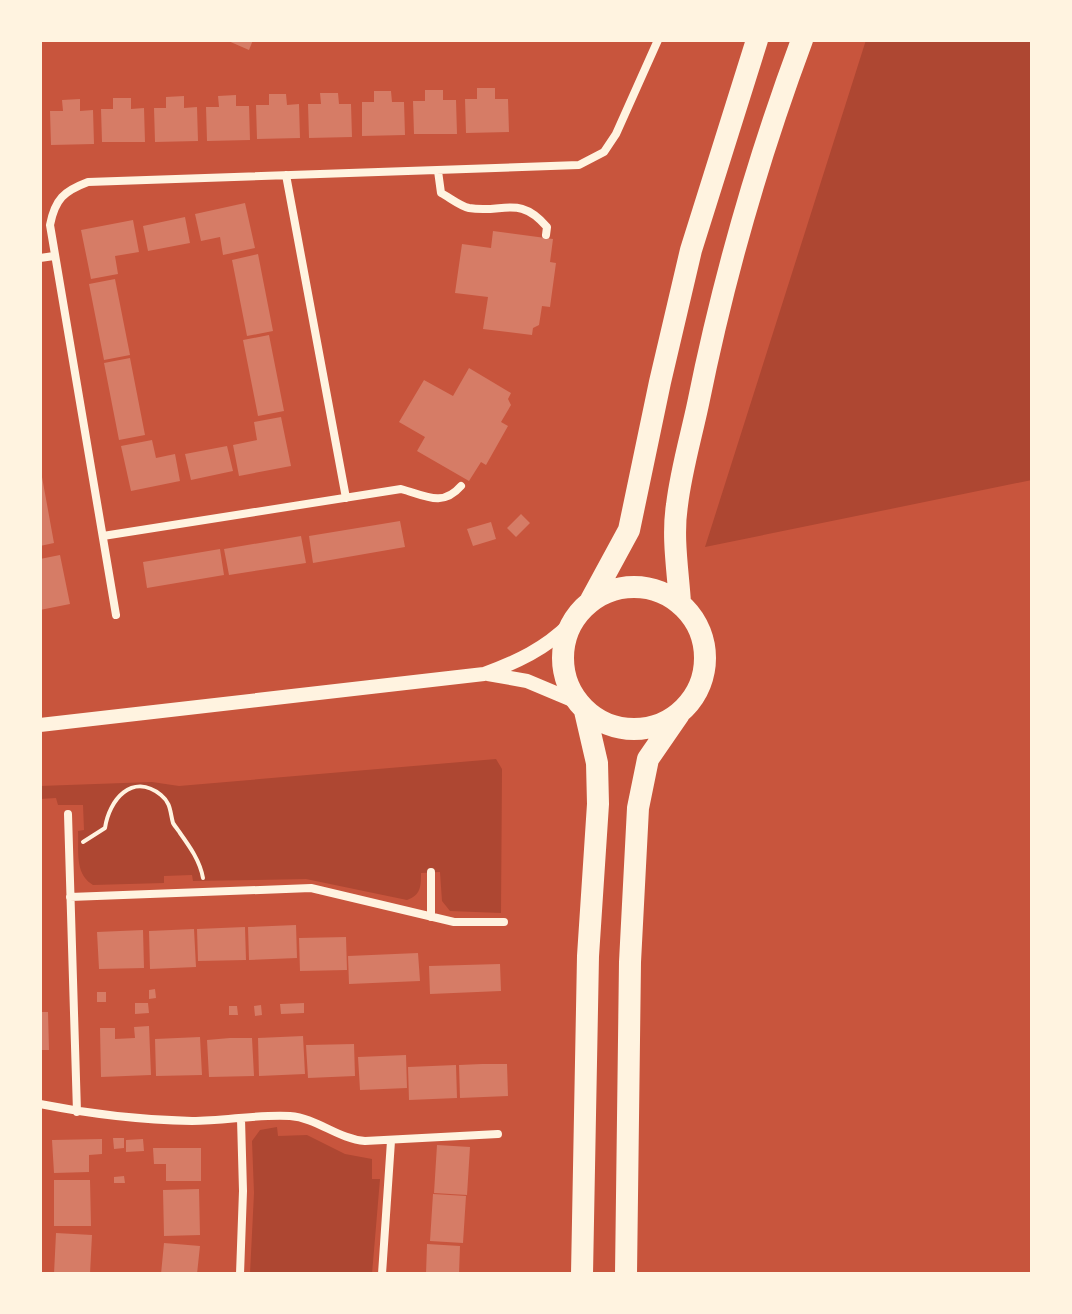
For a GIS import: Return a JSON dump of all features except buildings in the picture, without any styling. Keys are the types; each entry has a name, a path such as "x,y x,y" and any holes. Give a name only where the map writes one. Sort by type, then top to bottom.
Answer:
{"highway":[{"path":"582,1274 588,956 598,804 597,763 581,707 567,684 562,664 563,644 570,624 591,600 629,530 691,250 757,40"},
{"path":"680,603 676,507 706,364 777,107 802,40"},
{"path":"591,600 612,590 636,586 659,591 680,603 694,619 703,638 706,659 698,689 648,759 638,808 630,962 626,1274"},
{"path":"581,707 602,723 622,729 642,729 662,724 679,714"}],"street":[{"path":"116,615 50,225 53,208 69,189 88,182 579,165 604,152 616,134 658,40"},
{"path":"438,171 441,193 469,208 519,206 540,219 547,227 546,235"},
{"path":"286,175 346,498"},
{"path":"40,258 54,256"},
{"path":"103,536 401,489 431,500 454,494 461,486"},
{"path":"40,725 484,674 519,661 553,641 570,624"},
{"path":"484,674 527,681 581,707"},
{"path":"68,814 77,1112"},
{"path":"431,872 431,917"},
{"path":"70,897 320,889 463,923 504,922"},
{"path":"40,1104 77,1112 167,1120 293,1116 357,1141 498,1134"},
{"path":"240,1274 243,1191 241,1119"},
{"path":"382,1274 391,1141"}],"path":[{"path":"69,843 83,843 101,832 115,799 124,791 132,788 153,790 168,804 173,824 195,855 205,891"}],"shaded area":[{"path":"866,40 1032,40 1032,480 705,547"},
{"path":"496,759 502,769 501,913 450,911 442,901 440,872 421,873 419,890 407,900 306,879 193,881 192,875 164,876 164,883 93,885 83,875 79,861 78,831 84,830 83,805 58,805 56,798 40,799 40,786 152,782 179,786"},
{"path":"277,1127 278,1136 307,1135 345,1154 372,1159 372,1179 380,1179 372,1274 250,1274 254,1193 252,1141 260,1130"}]}
